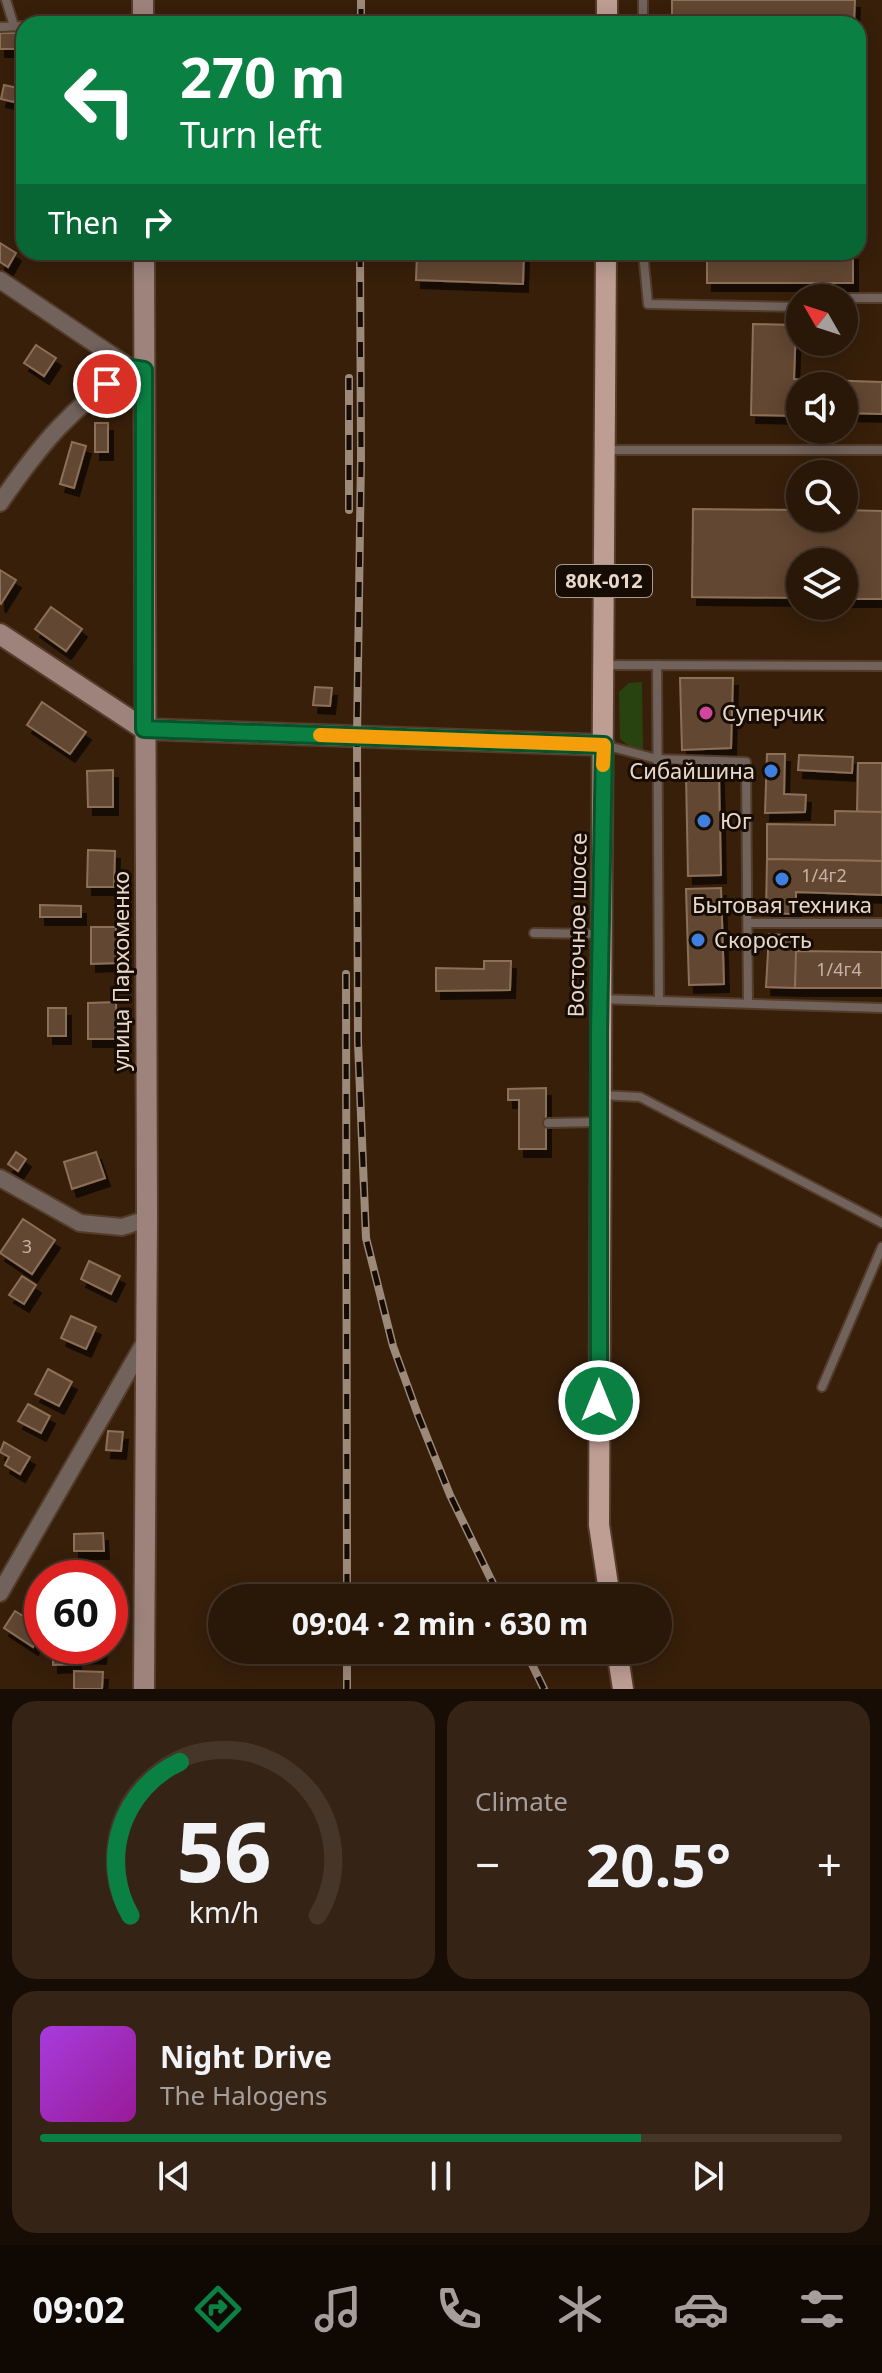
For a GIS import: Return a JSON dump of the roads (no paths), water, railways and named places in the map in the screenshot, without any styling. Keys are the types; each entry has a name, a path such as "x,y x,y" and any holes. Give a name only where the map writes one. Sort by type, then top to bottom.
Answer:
{"main road":[{"name":"улица Пархоменко","path":"144,260 138,369 147,1219 144,1689"},
{"name":"Восточное шоссе","path":"606,260 604,745 599,999 599,1525 608,1584"},
{"path":"0,634 144,729 604,745"},
{"path":"619,1664 623,1689"}],"street":[{"path":"0,280 138,369 86,399 48,439 0,503"},
{"path":"0,1178 80,1223 122,1227 147,1219"},
{"path":"0,1593 145,1342"}],"lane":[{"path":"0,27 14,26 6,0"},
{"path":"644,260 648,304 786,307"},
{"path":"858,298 882,298"},
{"path":"605,450 882,450"},
{"path":"604,664 882,666"},
{"path":"657,665 659,1001"},
{"path":"604,745 657,759 746,762 748,1003"},
{"path":"748,923 882,923"},
{"path":"534,933 600,934"},
{"path":"599,999 882,1008"},
{"path":"599,1095 640,1097 882,1223"},
{"path":"548,1123 599,1122"},
{"path":"822,1387 882,1247"}],"railway":[{"path":"361,0 361,16"},
{"path":"360,260 358,1042 366,1238 393,1346 418,1415 450,1495 493,1584"},
{"path":"349,378 349,510"},
{"path":"346,974 347,1584"},
{"path":"347,1664 347,1689"},
{"path":"532,1664 544,1689"}],"place":[{"name":"Суперчик","path":"706,713"},
{"name":"Сибайшина","path":"771,771"},
{"name":"Юг","path":"704,821"},
{"name":"Бытовая техника","path":"782,879"},
{"name":"Скорость","path":"698,940"}]}
